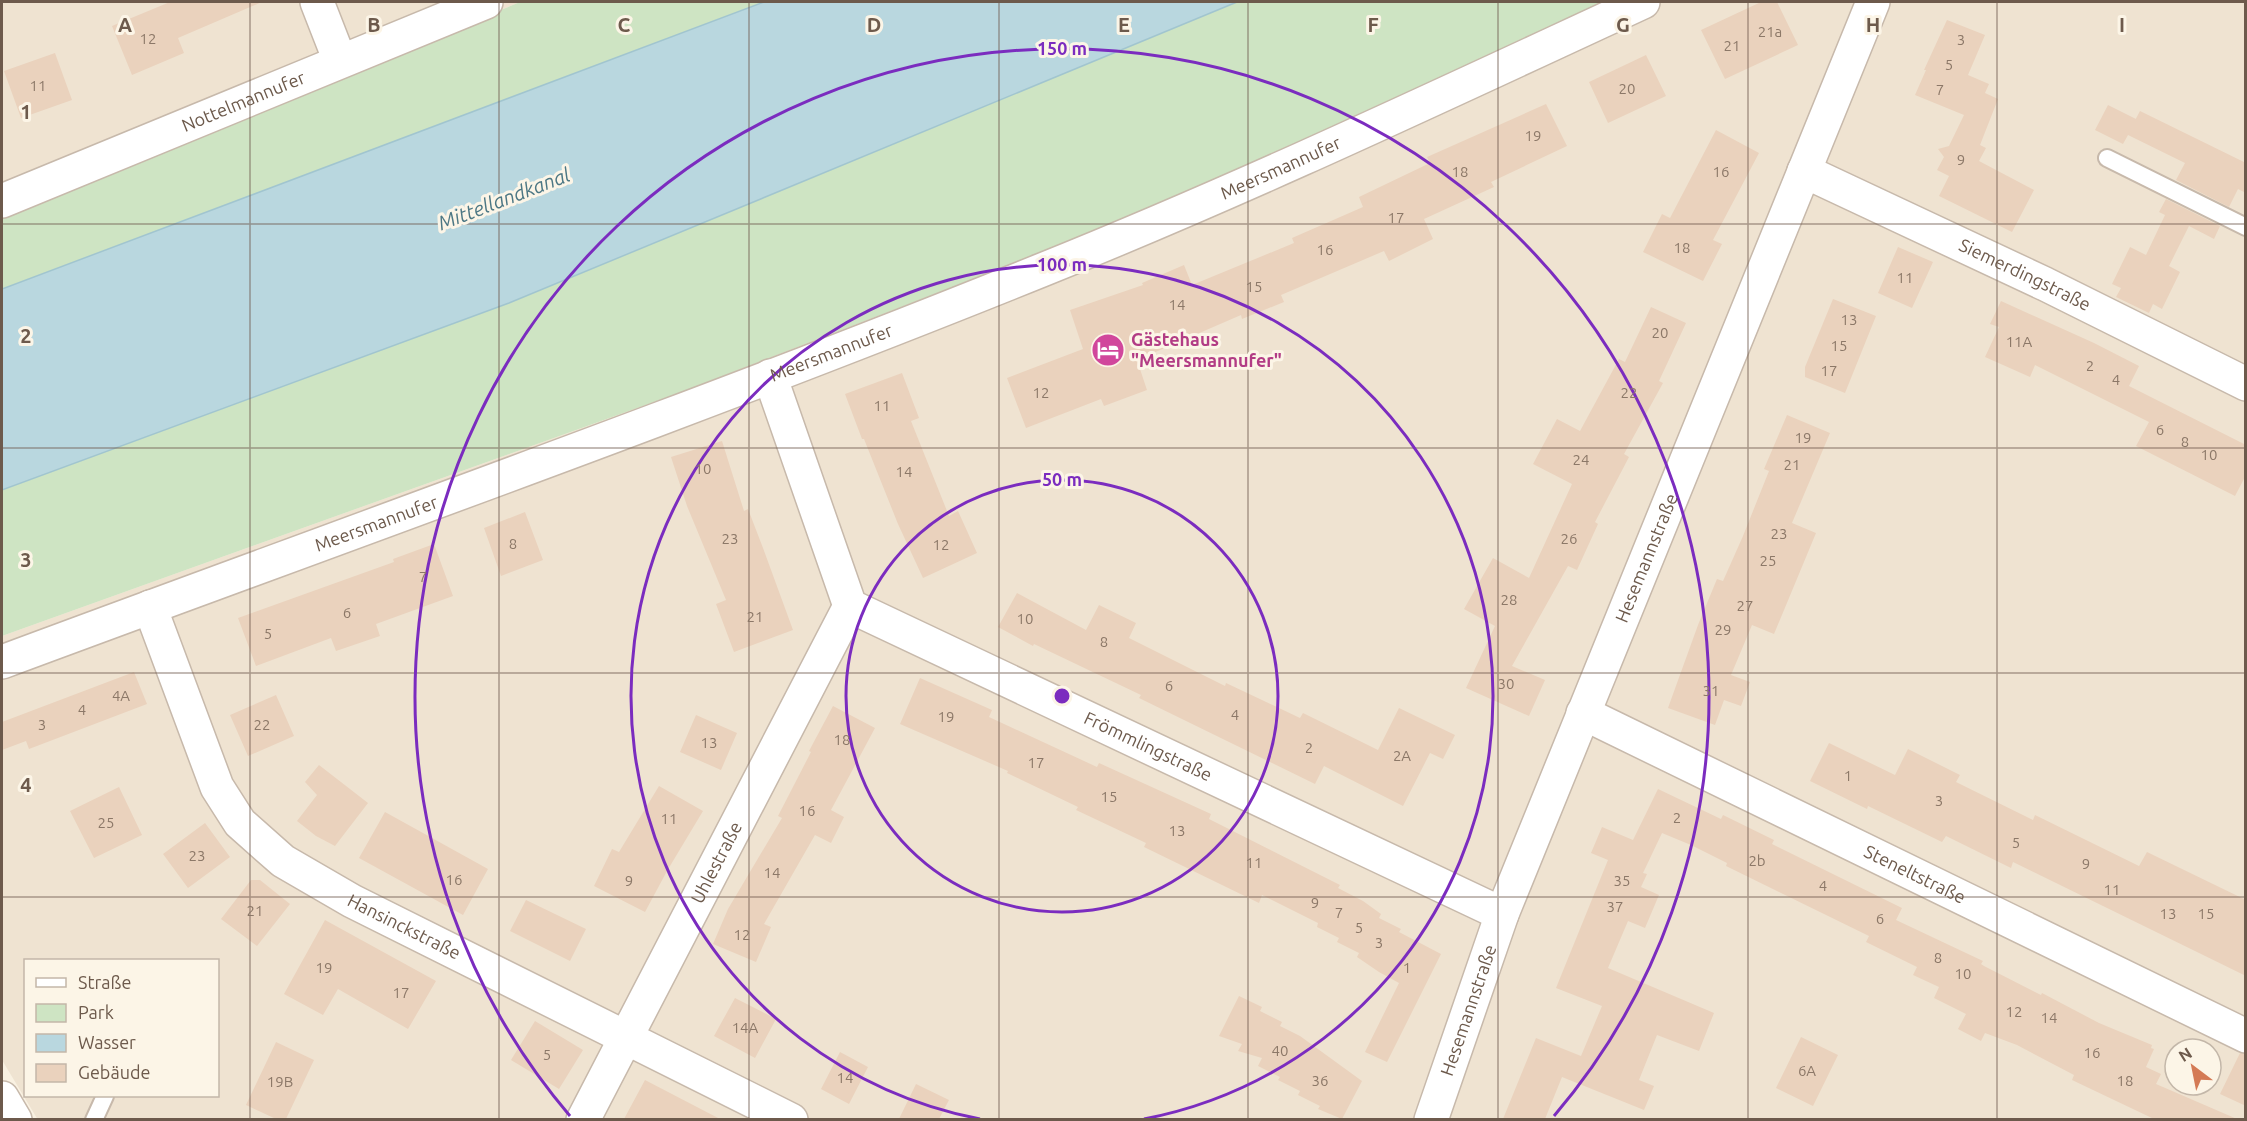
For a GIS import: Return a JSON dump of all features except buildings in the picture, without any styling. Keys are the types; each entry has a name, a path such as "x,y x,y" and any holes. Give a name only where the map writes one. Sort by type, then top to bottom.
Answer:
{"street":[{"path":"317,2 340,61"},
{"name":"Nottelmannufer","path":"2,201 486,2"},
{"name":"Meersmannufer","path":"2,662 770,376 1045,269 1315,154 1643,2"},
{"name":"Hesemannstraße","path":"1431,1119 1502,914 1873,2"},
{"name":"Siemerdingstraße","path":"1804,171 2045,284 2246,384"},
{"path":"770,376 850,606"},
{"name":"Frömmlingstraße","path":"850,606 1502,914"},
{"name":"Uhlestraße","path":"583,1119 850,606"},
{"name":"Hansinckstraße","path":"150,607 217,787 240,823 283,861 352,901 791,1119"},
{"name":"Steneltstraße","path":"1583,713 2246,1036"},
{"path":"2,1098 15,1119"}],"lane":[{"path":"2107,158 2246,226"},
{"path":"94,1119 104,1097"}],"shaded area":[{"path":"2,2 520,2 2,216"},
{"path":"1611,2 2245,2 2245,1119 38,1120 24,1097 219,1097 219,959 24,959 24,1097 2,1060 2,636 679,393 1092,233"}],"green space":[{"path":"520,2 764,2 2,289 2,216"},
{"path":"1237,2 1611,2 1297,146 1092,233 679,393 2,636 2,490 509,303"}],"water":[{"name":"Mittellandkanal","path":"764,2 1237,2 509,303 2,490 2,289"}],"place":[{"name":"Gästehaus \"Meersmannufer\"","path":"1108,350"}]}
